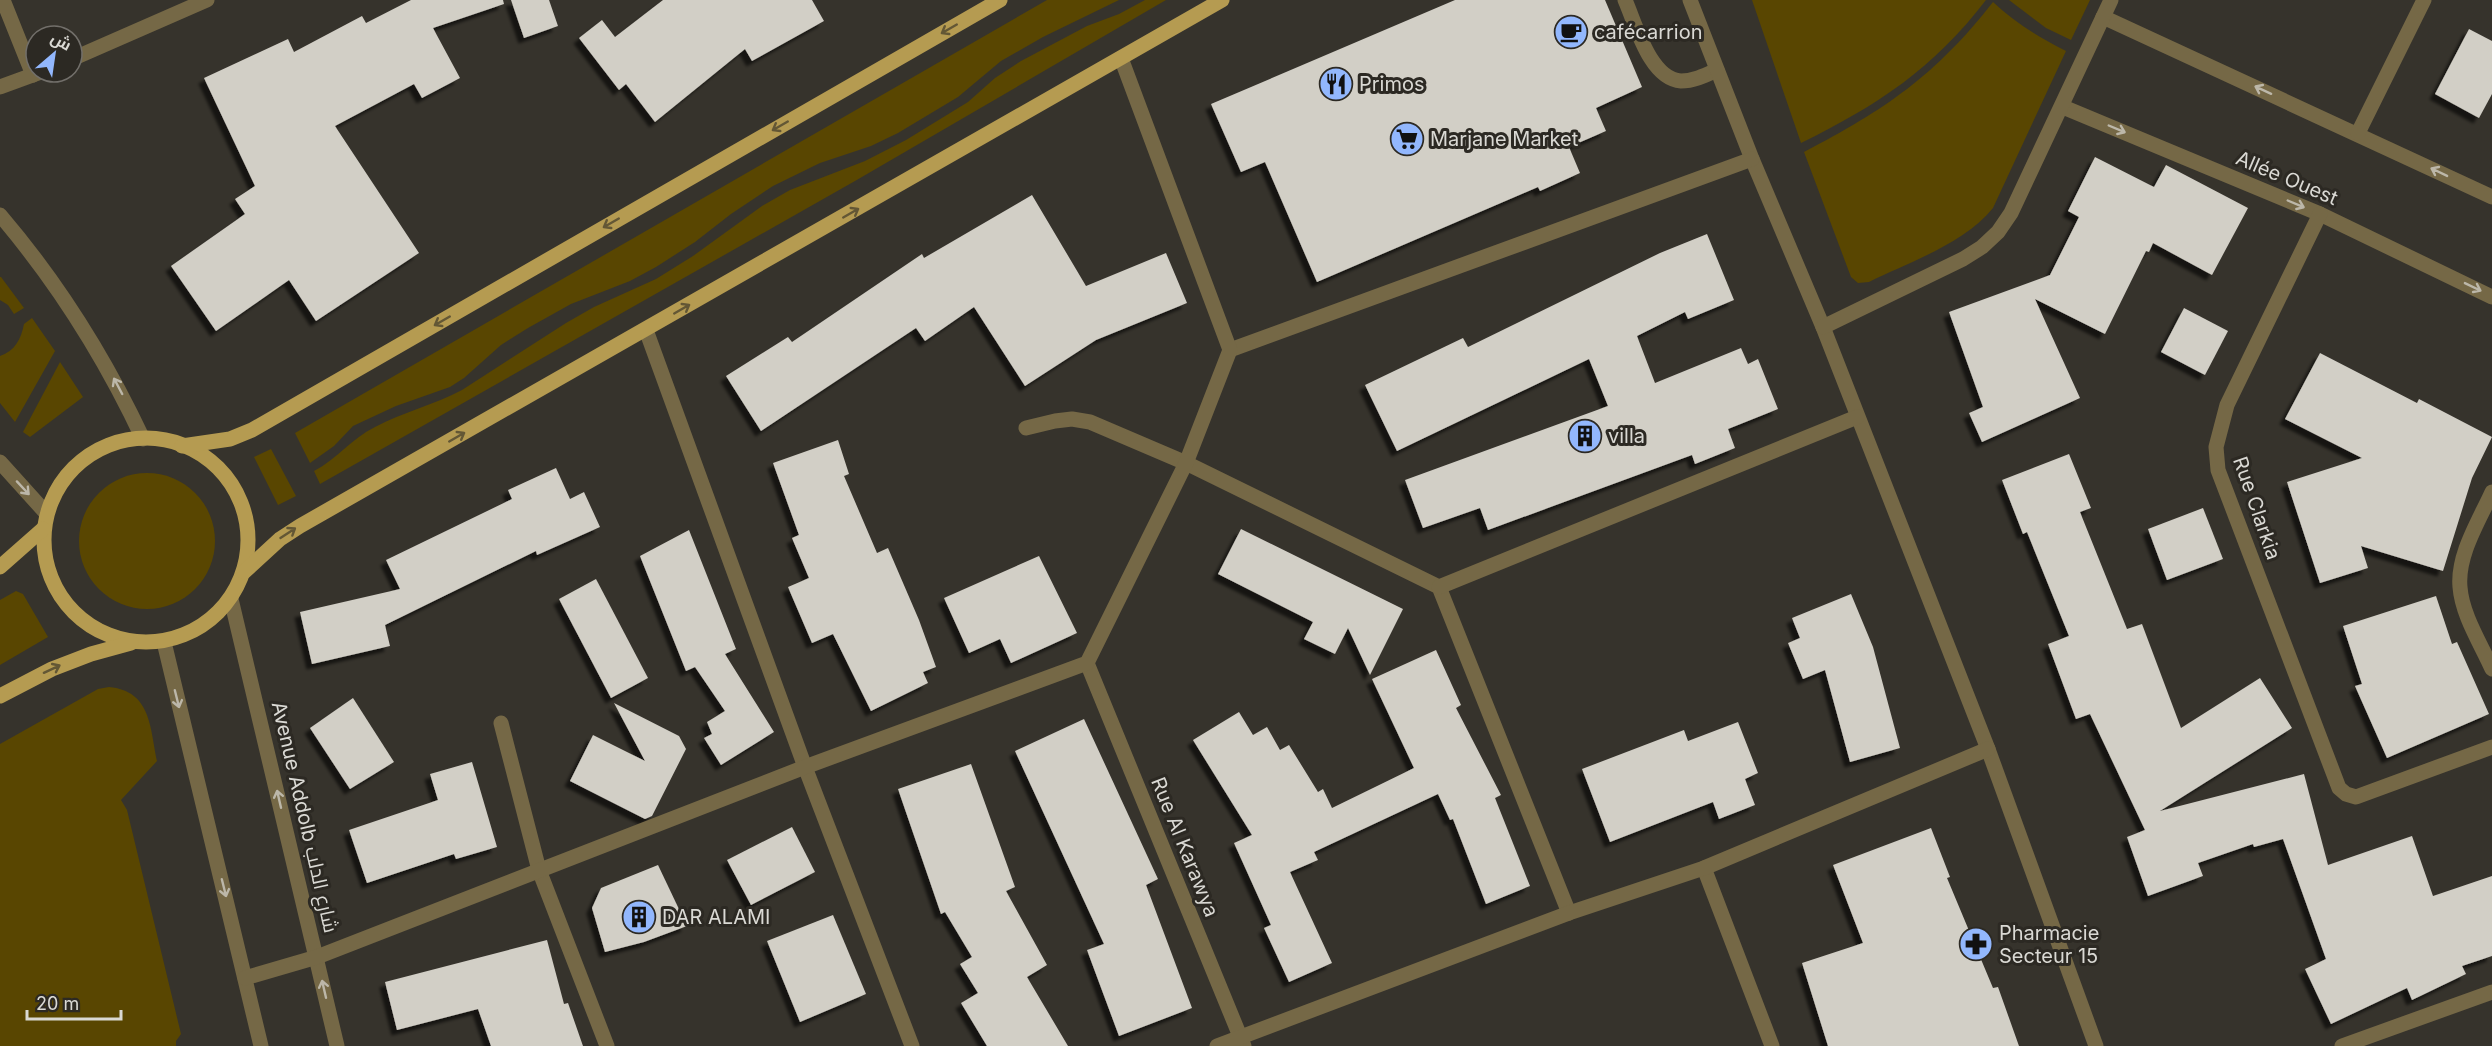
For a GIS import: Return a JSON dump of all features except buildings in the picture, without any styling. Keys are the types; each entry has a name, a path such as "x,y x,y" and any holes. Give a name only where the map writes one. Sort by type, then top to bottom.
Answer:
{"main road":[{"path":"182,446 230,439 252,430 1000,0"},
{"path":"244,572 279,539 300,526 1222,0"},
{"path":"0,696 52,669 91,654 131,643 164,642 190,634 213,619 231,599 244,572 250,546 248,520 240,495 226,474 206,457 163,440 143,439 117,442 93,453 72,468 56,489 46,513 43,529 44,555 52,579 65,602 83,621 131,643"},
{"path":"0,567 43,529"}],"street":[{"path":"3,0 24,46"},
{"path":"84,53 207,0"},
{"path":"1625,0 1649,55 1656,67 1667,76 1680,81 1694,80 1717,70"},
{"path":"1690,0 1988,749 2096,1046"},
{"path":"1822,327 1963,259 1982,247 1998,232 2011,213 2111,0"},
{"path":"2358,133 2424,0"},
{"path":"2103,17 2358,133 2492,197"},
{"path":"245,978 317,957 805,767 1087,663 1186,463 1230,350 1121,58"},
{"path":"0,87 24,79"},
{"name":"Allée Ouest","path":"2062,107 2320,214 2492,297"},
{"path":"1230,350 1752,159"},
{"name":"Rue Clarkia","path":"2320,214 2227,405 2216,447 2218,470 2339,788 2346,794 2356,797 2492,747"},
{"path":"0,215 27,246 76,314 118,386 143,439"},
{"path":"646,330 805,767 912,1046"},
{"path":"1439,587 1857,417"},
{"path":"1026,428 1055,420 1072,419 1090,422 1186,463 1439,587 1569,913"},
{"path":"0,462 46,513"},
{"path":"2492,492 2466,550 2460,574 2460,589 2466,610 2492,669"},
{"name":"Avenue Addolb شارع الدلب","path":"231,599 338,1046"},
{"path":"164,642 261,1046"},
{"name":"Rue Al Karawya","path":"1087,663 1242,1042"},
{"path":"501,723 539,870 607,1046"},
{"path":"1217,1046 1242,1042 1569,913 1704,868 1988,749"},
{"path":"1704,868 1772,1046"},
{"path":"2342,1046 2492,992"}],"shaded area":[{"path":"1047,0 1119,0 1043,37 1001,61 958,97 898,133 871,146 820,163 773,186 656,267 630,281 571,304 528,328 501,345 464,378 450,387 396,406 353,426 334,446 310,463 295,433"},
{"path":"1145,0 1166,0 855,181 320,484 314,471 366,432 462,390 566,323 594,307 656,279 693,256 762,206 790,190 865,161 906,140 968,102 995,78 1021,61 1087,26 1119,14"},
{"path":"1752,0 1986,0 1946,46 1924,66 1879,99 1801,143"},
{"path":"2009,0 2090,0 2071,40 2046,28"},
{"path":"1993,2 2010,17 2066,51 1993,208 1981,221 1952,242 1869,282 1858,283 1851,277 1804,152 1860,121 1908,89 1951,51"},
{"path":"0,277 24,308 14,314 8,305 0,300"},
{"path":"32,318 55,351 15,422 0,403 0,356 13,348 21,335 24,324"},
{"path":"60,362 83,397 30,437 23,432"},
{"path":"271,449 296,496 278,505 254,457"},
{"path":"147,473 173,478 185,484 195,493 204,503 210,515 215,541 210,567 204,579 195,589 185,598 173,604 147,609 121,604 109,598 99,589 90,579 84,567 79,541 84,515 90,503 99,493 109,484 121,478"},
{"path":"16,591 23,594 48,637 0,665 0,600"},
{"path":"109,687 133,695 141,703 150,724 157,761 121,800 127,810 181,1034 176,1041 176,1046 0,1046 0,744 98,689"}],"place":[{"name":"cafécarrion","path":"1571,32"},
{"name":"Primos","path":"1336,84"},
{"name":"Marjane Market","path":"1407,139"},
{"name":"villa","path":"1585,436"},
{"name":"DAR ALAMI","path":"639,917"},
{"name":"Pharmacie Secteur 15","path":"1976,944"}]}
